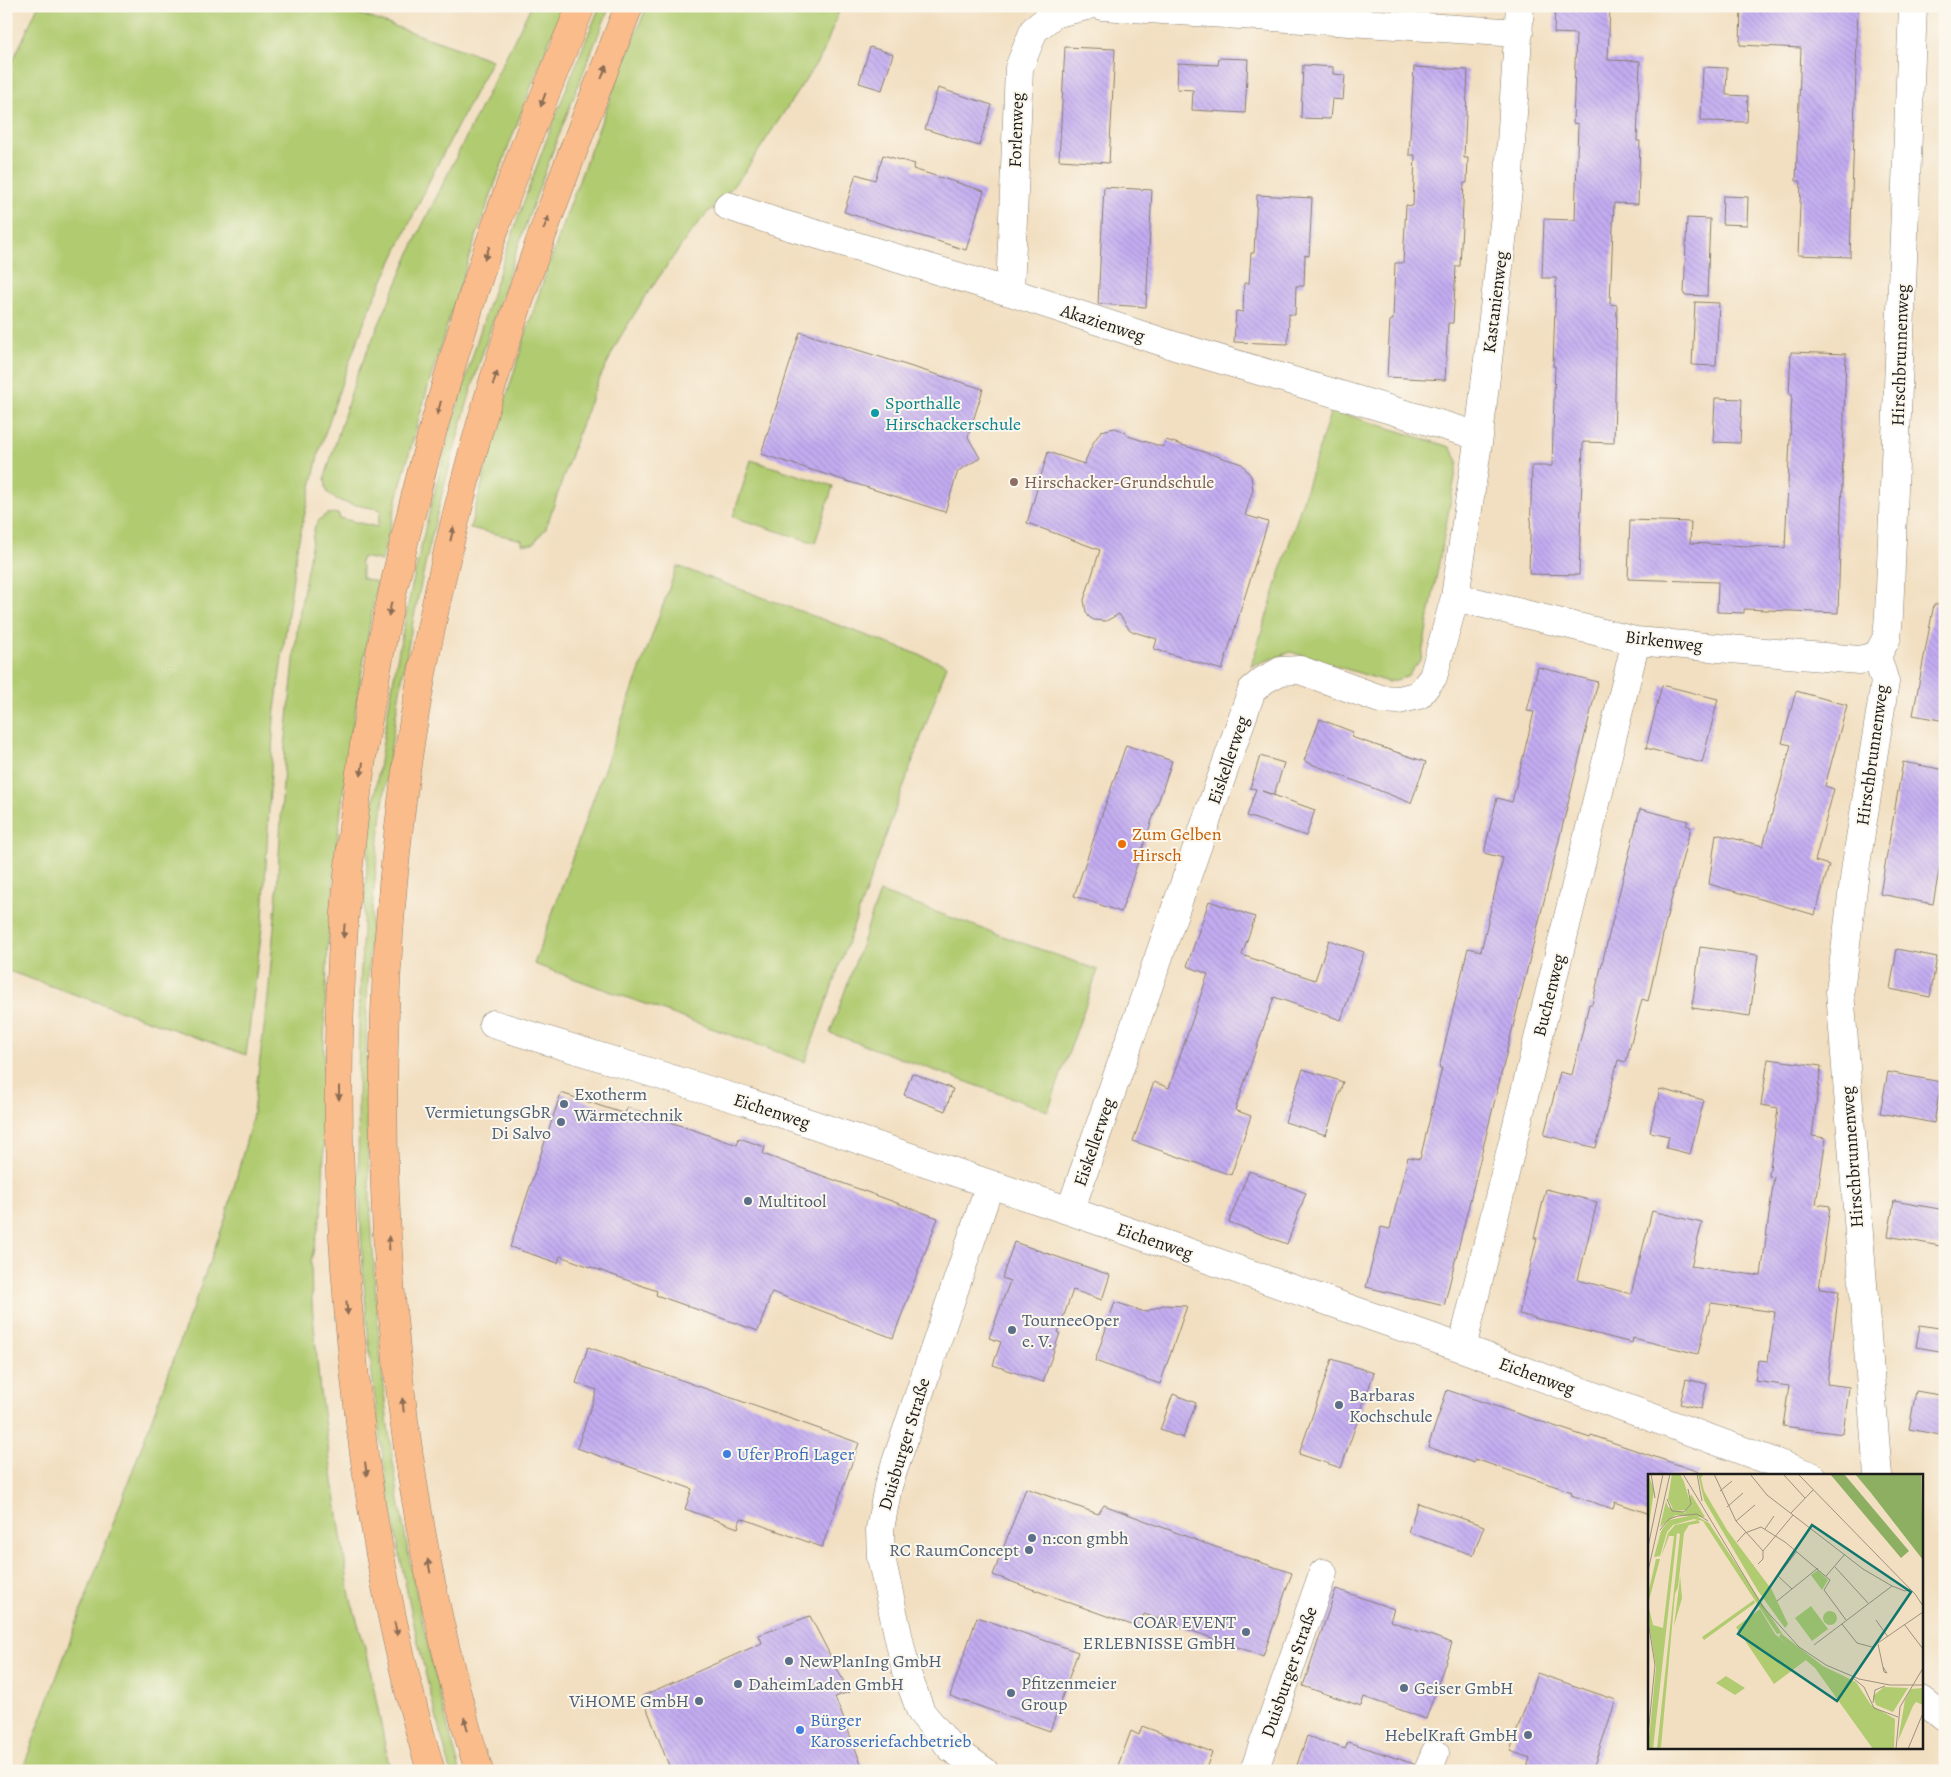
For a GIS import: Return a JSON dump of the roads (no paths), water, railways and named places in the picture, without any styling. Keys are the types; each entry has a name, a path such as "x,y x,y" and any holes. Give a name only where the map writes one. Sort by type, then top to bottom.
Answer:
{"highway":[{"path":"432,1771 420,1732 390,1604 373,1518 358,1414 343,1260 338,1144 339,1048 343,950 351,851 376,675 400,562 439,406 485,258 546,92 581,6"},
{"path":"479,1771 448,1657 417,1506 404,1419 392,1307 385,1176 384,1061 387,958 398,834 421,676 462,491 490,392 531,263 629,6"},
{"path":"413,1771 420,1732"}],"street":[{"name":"Forlenweg","path":"1010,292 1019,68 1034,30 1054,14 1087,6"},
{"path":"1102,6 1518,33"},
{"name":"Kastanienweg","path":"1455,597 1479,436 1508,190 1520,6"},
{"name":"Hirschbrunnenweg","path":"1878,1474 1840,991 1856,864 1886,682 1877,656 1887,637 1889,615 1913,6"},
{"name":"Akazienweg","path":"728,206 1010,292 1175,346 1479,436"},
{"name":"Birkenweg","path":"1455,597 1636,641 1859,660 1877,656"},
{"name":"Eiskellerweg","path":"1070,1211 1252,690 1264,680 1281,671 1300,670 1380,699 1399,700 1419,696 1433,677 1455,597"},
{"name":"Buchenweg","path":"1462,1348 1636,641"},
{"name":"Eichenweg","path":"493,1024 747,1102 1070,1211 1462,1348 1807,1474"},
{"name":"Duisburger Straße","path":"984,1771 951,1748 921,1712 906,1671 881,1556 880,1529 888,1486 990,1184"},
{"name":"Duisburger Straße","path":"1254,1771 1324,1573"},
{"path":"1924,1702 1945,1718"}],"place":[{"name":"Sporthalle Hirschackerschule","path":"875,413"},
{"name":"Hirschacker-Grundschule","path":"1014,482"},
{"name":"Zum Gelben Hirsch","path":"1122,844"},
{"name":"Exotherm Wärmetechnik","path":"564,1104"},
{"name":"VermietungsGbR Di Salvo","path":"561,1122"},
{"name":"Multitool","path":"748,1201"},
{"name":"TourneeOper e. V.","path":"1012,1330"},
{"name":"Barbaras Kochschule","path":"1339,1405"},
{"name":"Ufer Profi Lager","path":"727,1454"},
{"name":"n:con gmbh","path":"1032,1538"},
{"name":"RC RaumConcept","path":"1029,1550"},
{"name":"COAR EVENT ERLEBNISSE GmbH","path":"1246,1632"},
{"name":"NewPlanIng GmbH","path":"789,1661"},
{"name":"DaheimLaden GmbH","path":"738,1684"},
{"name":"Geiser GmbH","path":"1404,1688"},
{"name":"Pfitzenmeier Group","path":"1011,1693"},
{"name":"ViHOME GmbH","path":"699,1701"},
{"name":"Bürger Karosseriefachbetrieb","path":"800,1730"},
{"name":"HebelKraft GmbH","path":"1528,1735"}]}
